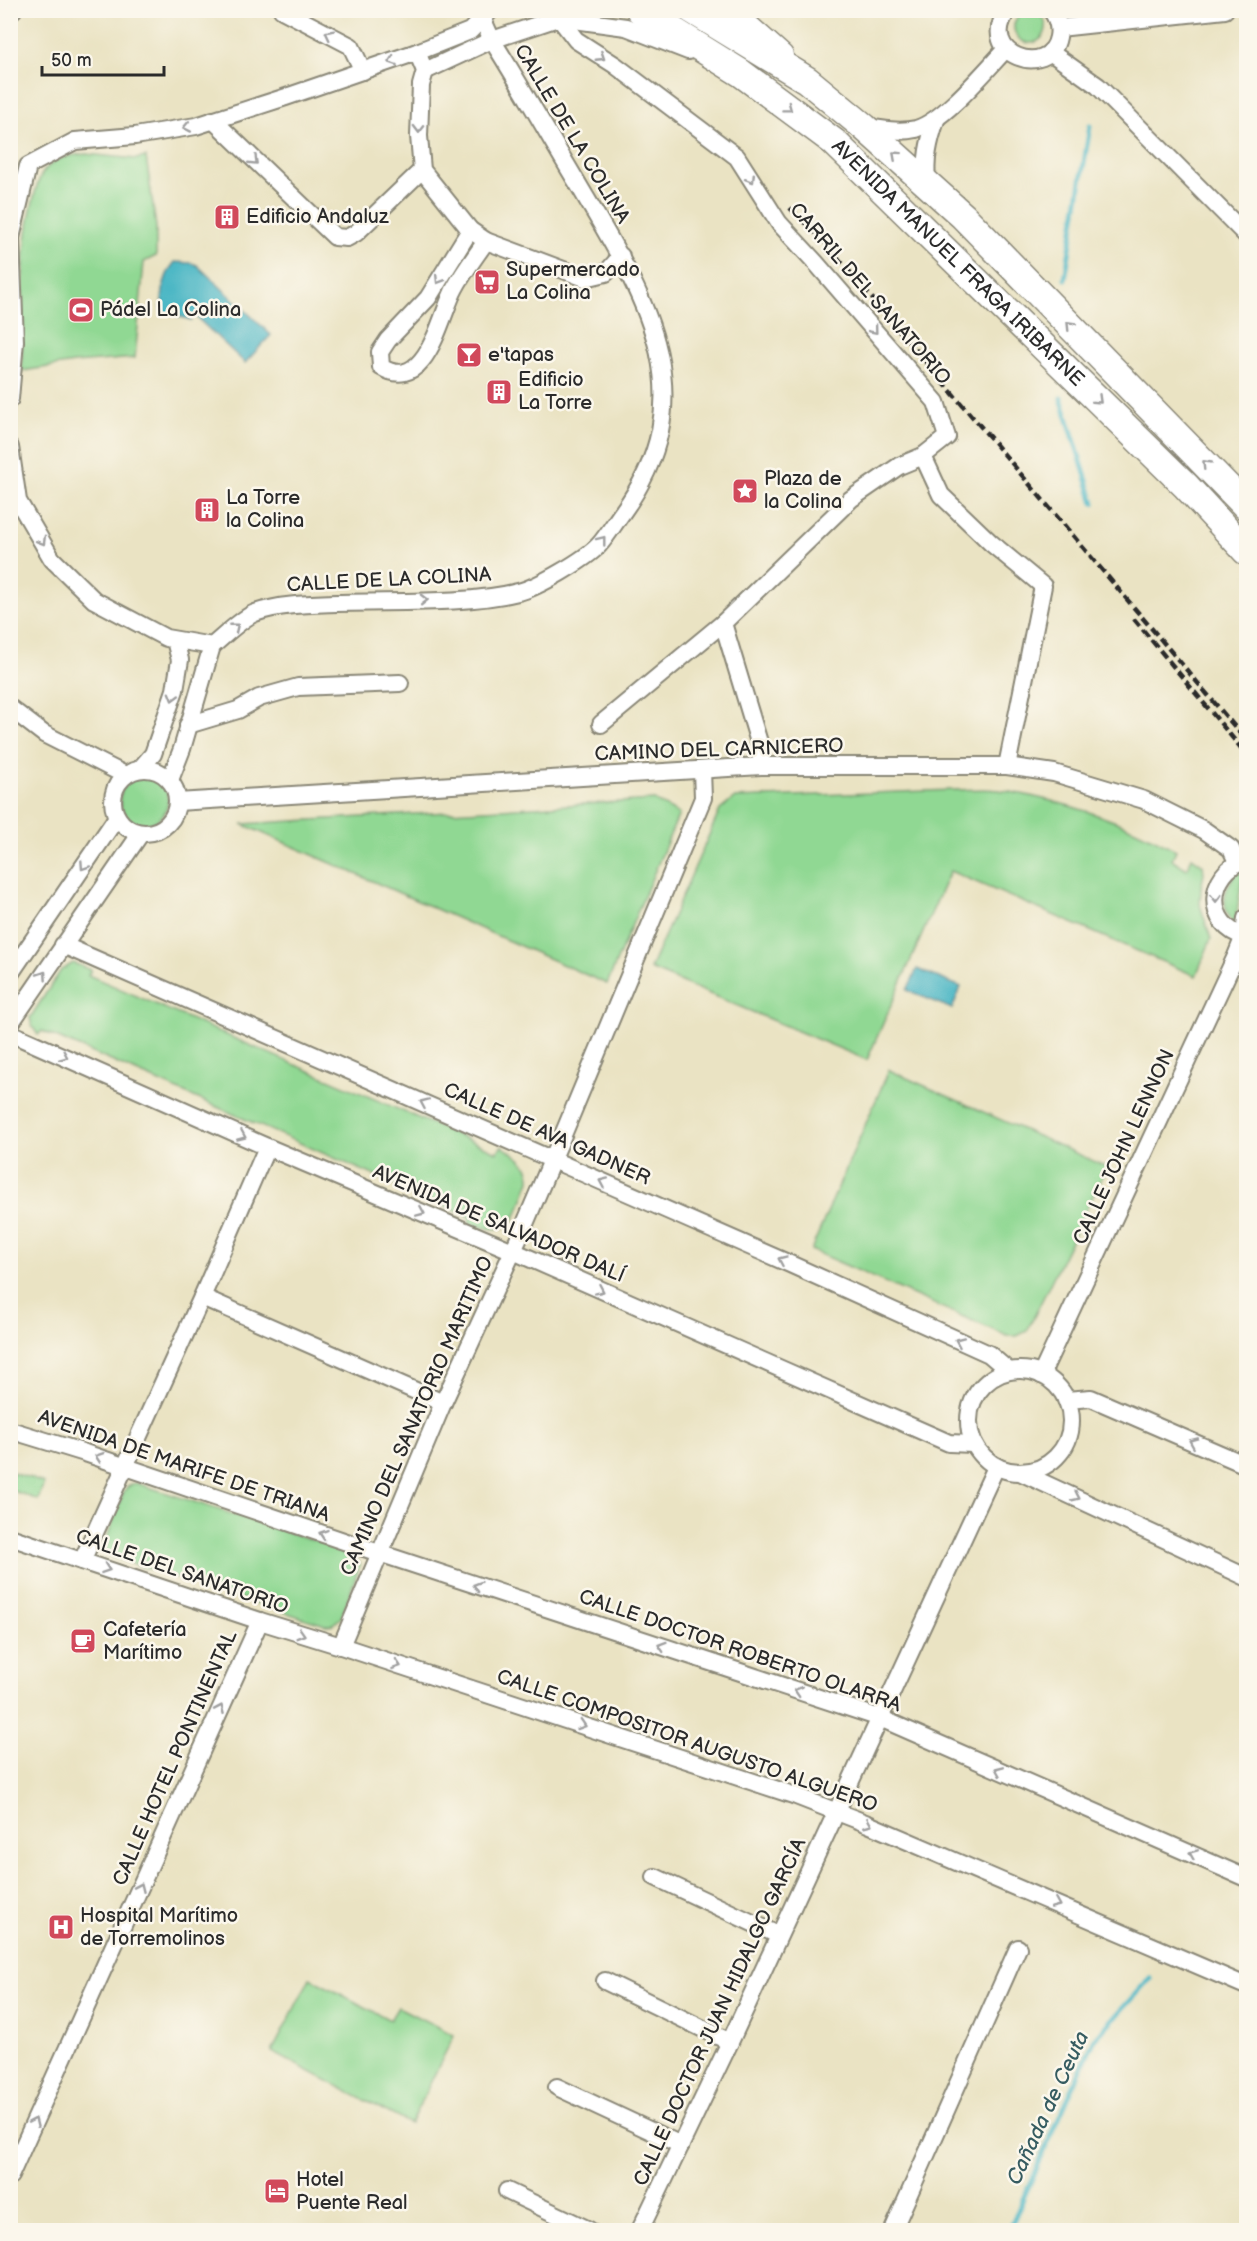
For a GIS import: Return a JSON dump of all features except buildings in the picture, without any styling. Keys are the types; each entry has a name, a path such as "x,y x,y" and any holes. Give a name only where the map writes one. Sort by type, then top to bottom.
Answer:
{"main road":[{"name":"AVENIDA MANUEL FRAGA IRIBARNE","path":"640,10 741,73 834,142 1186,486 1244,551"},
{"name":"AVENIDA MANUEL FRAGA IRIBARNE","path":"692,10 807,80 864,127 971,224 1246,506"},
{"path":"729,10 807,80"}],"street":[{"path":"282,10 351,46 363,70"},
{"name":"CALLE DE LA COLINA","path":"425,71 556,14 581,10"},
{"path":"1007,11 1001,21 999,32 1002,42 1014,56 1025,60 1035,59 1050,52 1056,44 1059,28 1051,10"},
{"path":"1059,28 1226,10"},
{"name":"CALLE DE LA COLINA","path":"212,646 252,614 292,604 464,599 520,592 557,574 598,547 639,490 655,450 664,404 661,363 655,335 646,308 621,256 492,40 486,14"},
{"name":"CALLE DE LA COLINA","path":"10,399 15,341 11,238 28,166 75,141 135,136 196,126 417,52 470,31 486,14"},
{"path":"556,14 626,27 741,73"},
{"name":"CARRIL DEL SANATORIO","path":"556,14 576,40 615,65 737,157 779,223 936,402 947,436 922,456 899,466 851,499 723,623 601,724"},
{"path":"864,127 895,131 916,129 936,120 1006,49"},
{"path":"417,52 425,71 421,85 419,136 422,170 470,230 486,241 585,278 606,273 621,256"},
{"path":"1050,52 1098,86 1246,235"},
{"path":"213,120 335,237 347,238 356,233 422,170"},
{"path":"927,184 925,163 928,142 936,120"},
{"path":"470,230 428,298 388,340 380,352 381,367 392,374 408,372 417,366 434,341 454,289 486,241"},
{"path":"10,447 18,501 52,559 94,600 166,638 212,646 170,780"},
{"path":"922,456 941,495 991,543 1043,586 1007,766"},
{"path":"723,623 761,748 761,766"},
{"path":"10,708 44,734 133,772 151,769 170,780 177,802 175,812 169,822 152,832 141,833 123,825 114,809 114,791 133,772 153,754 175,690 180,660 175,640"},
{"path":"188,726 238,710 259,698 298,687 400,683"},
{"name":"CAMINO DEL CARNICERO","path":"177,802 761,766 1007,766 1054,773 1144,800 1204,830 1231,849 1242,861 1227,869 1220,878 1215,902 1224,923 1233,931 1245,936"},
{"name":"CAMINO DEL SANATORIO MARITIMO","path":"341,1646 443,1403 552,1160 703,798 702,770"},
{"path":"10,974 117,817"},
{"path":"10,1024 141,833"},
{"path":"1245,936 1246,918"},
{"name":"CALLE JOHN LENNON","path":"1041,1375 1245,936"},
{"name":"CALLE DE AVA GADNER","path":"63,945 783,1260 989,1354 1009,1371"},
{"name":"AVENIDA DE SALVADOR DALÍ","path":"10,1033 267,1148 513,1251 949,1443 974,1444"},
{"path":"82,1561 267,1148"},
{"path":"202,1297 443,1403"},
{"path":"1025,1370 1041,1375 1060,1389 1066,1400 1071,1416 1070,1432 1064,1448 1053,1461 1038,1469 1022,1473 1009,1472 996,1467 983,1457 974,1444 969,1429 969,1414 973,1399 982,1386 994,1376 1009,1371 1025,1370"},
{"path":"1066,1400 1091,1398 1246,1465"},
{"name":"AVENIDA DE MARIFE DE TRIANA","path":"10,1430 125,1466 379,1553"},
{"name":"CALLE DOCTOR JUAN HIDALGO GARCÍA","path":"640,2230 730,2042 996,1467"},
{"path":"1022,1473 1246,1577"},
{"name":"CALLE DEL SANATORIO","path":"10,1537 260,1622 341,1646"},
{"name":"CALLE DOCTOR ROBERTO OLARRA","path":"379,1553 880,1718 1246,1878"},
{"name":"CALLE HOTEL PONTINENTAL","path":"10,2176 260,1622"},
{"name":"CALLE COMPOSITOR AUGUSTO ALGUERO","path":"341,1646 675,1755 837,1811 1246,1986"},
{"path":"655,1877 778,1935"},
{"path":"893,2230 1018,1948"},
{"path":"605,1981 730,2042"},
{"path":"557,2087 681,2145"},
{"path":"507,2191 589,2230"}],"green space":[{"path":"1030,11 1041,16 1046,27 1041,38 1030,43 1019,38 1014,27 1019,16"},
{"name":"Pádel La Colina","path":"86,154 136,159 146,157 156,227 156,256 144,262 135,358 74,363 22,371 25,249 27,229 37,187 42,174 51,164 67,157"},
{"path":"144,776 161,783 168,800 161,817 144,824 127,817 120,800 127,783"},
{"path":"982,789 1022,794 1090,812 1134,829 1176,850 1172,859 1187,869 1192,857 1203,865 1200,905 1211,939 1196,976 950,871 867,1060 650,969 720,810 735,798"},
{"path":"654,800 679,814 607,984 242,824"},
{"path":"1244,863 1235,926 1226,909 1226,893 1232,878"},
{"path":"73,963 91,970 88,975 497,1152 502,1146 525,1164 530,1174 530,1180 516,1215 505,1227 496,1229 469,1224 470,1217 42,1031 38,1035 30,1018 61,970"},
{"path":"889,1070 1107,1167 1027,1331 1017,1336 1007,1336 811,1250"},
{"path":"11,1472 44,1483 38,1500 11,1490"},
{"path":"136,1483 353,1553 360,1565 341,1618 331,1625 325,1625 108,1556 104,1546 124,1491"},
{"path":"310,1978 390,2020 398,2007 454,2035 410,2124 272,2052"}],"water":[{"path":"175,262 197,265 271,335 245,363 194,315 191,320 161,311 165,279"},
{"path":"917,969 961,987 952,1009 907,990"}],"waterway":[{"name":"Cañada de Ceuta","path":"1065,279 1090,126"},
{"name":"Cañada de Ceuta","path":"1061,398 1094,503"},
{"name":"Cañada de Ceuta","path":"1009,2230 1094,2040 1150,1978"}],"railway":[{"path":"790,208 827,245 1246,740"},
{"path":"1134,619 1246,754"}],"place":[{"name":"Edificio Andaluz","path":"227,217"},
{"name":"Supermercado La Colina","path":"487,282"},
{"name":"Pádel La Colina","path":"81,310"},
{"name":"e'tapas","path":"469,355"},
{"name":"Edificio La Torre","path":"499,392"},
{"name":"Plaza de la Colina","path":"745,491"},
{"name":"La Torre la Colina","path":"207,510"},
{"name":"Cafetería Marítimo","path":"83,1641"},
{"name":"Hospital Marítimo de Torremolinos","path":"61,1927"},
{"name":"Hotel Puente Real","path":"277,2191"}]}
